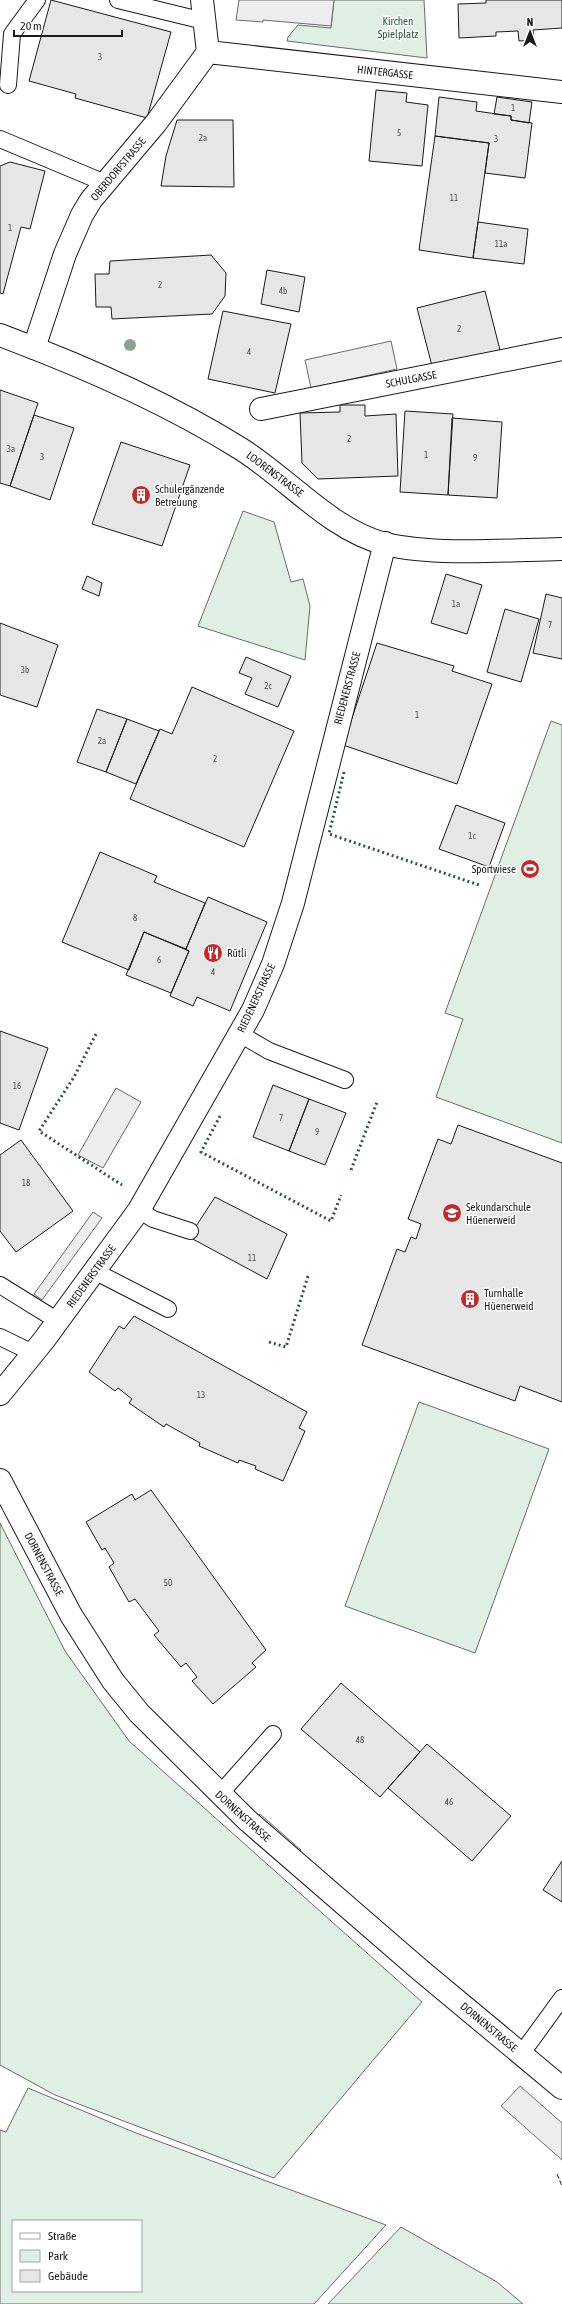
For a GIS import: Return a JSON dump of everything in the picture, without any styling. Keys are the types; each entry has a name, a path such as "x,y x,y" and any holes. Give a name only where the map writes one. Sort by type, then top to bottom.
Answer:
{"street":[{"path":"203,11 208,52"},
{"name":"HINTERGASSE","path":"208,52 562,92"},
{"name":"OBERDORFSTRASSE","path":"34,348 74,233 82,215 105,183 156,122 208,52"},
{"name":"LOORENSTRASSE","path":"0,335 139,393 214,433 262,462 342,525 361,535 385,543 430,550 562,549"},
{"name":"SCHULGASSE","path":"261,409 562,349"},
{"name":"RIEDENERSTRASSE","path":"0,1394 58,1321 139,1210 253,1010 273,964 291,909 385,543"},
{"name":"DORNENSTRASSE","path":"0,1480 71,1615 113,1681 139,1713 219,1795 419,1969 522,2053 562,2088"}],"lane":[{"path":"8,85 12,34 37,0"},
{"path":"118,0 203,11"},
{"path":"0,139 105,183"},
{"path":"240,1034 269,1051 345,1080"},
{"path":"139,1210 153,1219 190,1231"},
{"path":"94,1271 168,1310"},
{"path":"0,1285 58,1321"},
{"path":"0,1337 33,1353"},
{"path":"219,1795 273,1734"},
{"path":"522,2053 562,1998"}],"green space":[{"name":"Kirchen Spielplatz","path":"334,0 424,0 427,58 287,41 288,37 298,25 331,28"},
{"path":"243,511 274,522 291,582 303,579 310,606 305,660 198,626"},
{"name":"Sportwiese","path":"551,721 562,725 562,1143 436,1097 463,1019 445,1013"},
{"path":"419,1402 549,1449 475,1653 345,1606"},
{"path":"0,1523 65,1651 129,1741 422,2002 274,2178 55,2095 0,2065"},
{"path":"28,2088 136,2133 386,2225 314,2304 0,2304 0,2130 6,2132"},
{"path":"401,2227 497,2282 523,2304 328,2304"}],"shaded area":[{"path":"239,0 334,0 331,26 263,20 263,22 236,20"},
{"path":"391,341 397,369 311,388 305,360"},
{"path":"116,1088 141,1102 103,1168 78,1155"},
{"path":"93,1212 102,1218 42,1300 34,1294"},
{"path":"260,1814 301,1850 295,1856 254,1821"},
{"path":"520,2086 562,2123 562,2160 501,2106"}],"building":[{"path":"51,0 171,32 147,118 75,98 76,94 29,81"},
{"path":"486,0 562,0 562,28 533,30 534,40 519,41 518,31 496,32 496,36 459,38 458,4 486,3"},
{"path":"376,90 407,93 406,102 428,105 422,166 369,161"},
{"path":"439,97 477,102 476,111 511,116 511,120 532,123 525,178 485,173 489,143 435,136"},
{"path":"497,97 532,102 529,123 511,120 511,116 494,114"},
{"path":"177,120 233,120 234,187 161,186 166,156"},
{"path":"435,136 489,143 473,258 419,250"},
{"path":"10,162 45,171 30,229 21,227 3,294 0,293 0,166"},
{"path":"478,222 528,229 524,264 473,258"},
{"path":"211,255 226,273 225,296 212,314 112,319 111,307 96,307 95,274 109,274 110,261"},
{"path":"267,270 305,277 299,312 261,304"},
{"path":"485,291 500,350 432,366 417,308"},
{"path":"223,311 291,324 275,393 208,379"},
{"path":"0,390 38,403 10,486 0,483"},
{"path":"340,405 365,405 365,416 396,414 398,476 318,479 302,463 300,413 340,412"},
{"path":"405,411 453,414 448,495 400,492"},
{"path":"34,415 74,428 50,500 10,486"},
{"path":"452,418 502,422 497,498 448,495"},
{"name":"Schulergänzende Betreuung","path":"121,442 190,465 162,546 92,524"},
{"path":"446,574 482,585 467,634 431,623"},
{"path":"87,576 102,583 99,596 82,589"},
{"path":"546,594 562,598 562,659 533,653"},
{"path":"505,609 539,619 521,682 487,672"},
{"path":"0,623 58,645 37,707 0,695"},
{"path":"377,643 454,666 452,671 492,684 457,784 343,745"},
{"path":"246,657 291,676 278,707 245,694 252,678 239,673"},
{"path":"192,687 294,731 244,847 130,799 160,729 172,734"},
{"path":"97,709 127,719 106,772 77,762"},
{"path":"127,719 159,731 136,784 106,772"},
{"path":"456,805 505,823 489,867 439,849"},
{"path":"100,852 157,876 154,882 205,903 186,949 144,932 129,970 62,942"},
{"path":"208,897 267,922 230,1011 197,997 193,1006 170,996 189,951 186,949"},
{"path":"144,932 189,951 171,993 126,975"},
{"path":"0,1031 48,1048 19,1130 0,1123"},
{"path":"273,1085 309,1099 289,1151 253,1137"},
{"path":"309,1099 346,1113 325,1165 289,1151"},
{"name":"Turnhalle Hüenerweid","path":"458,1125 562,1163 562,1402 520,1386 515,1401 362,1345 397,1249 405,1252 411,1237 416,1239 421,1224 408,1219 438,1139 451,1144"},
{"path":"21,1140 73,1211 16,1252 0,1231 0,1155"},
{"path":"215,1197 287,1234 267,1279 189,1237"},
{"path":"134,1316 307,1412 299,1428 305,1431 283,1481 255,1469 256,1466 239,1460 238,1463 199,1446 200,1443 166,1424 164,1427 129,1403 132,1399 118,1388 115,1391 89,1372 119,1326 124,1329"},
{"path":"151,1490 266,1650 252,1663 256,1667 213,1704 192,1681 197,1677 186,1663 181,1667 154,1635 159,1631 135,1599 129,1602 109,1567 114,1563 105,1548 102,1550 86,1522 132,1494 135,1500"},
{"path":"341,1683 420,1752 380,1797 301,1729"},
{"path":"427,1744 511,1816 472,1861 388,1788"},
{"path":"562,1861 562,1902 543,1890"}],"hedge":[{"path":"344,772 329,834 479,885"},
{"path":"96,1034 74,1077 39,1131 122,1185"},
{"path":"351,1170 377,1102"},
{"path":"220,1116 201,1152 331,1221 341,1195"},
{"path":"269,1342 286,1347 308,1276"}],"fence":[{"path":"557,2174 562,2186"}],"place":[{"name":"Schulergänzende Betreuung","path":"141,495"},
{"name":"Sportwiese","path":"530,869"},
{"name":"Rütli","path":"213,953"},
{"name":"Sekundarschule Hüenerweid","path":"452,1213"},
{"name":"Turnhalle Hüenerweid","path":"470,1299"}]}
